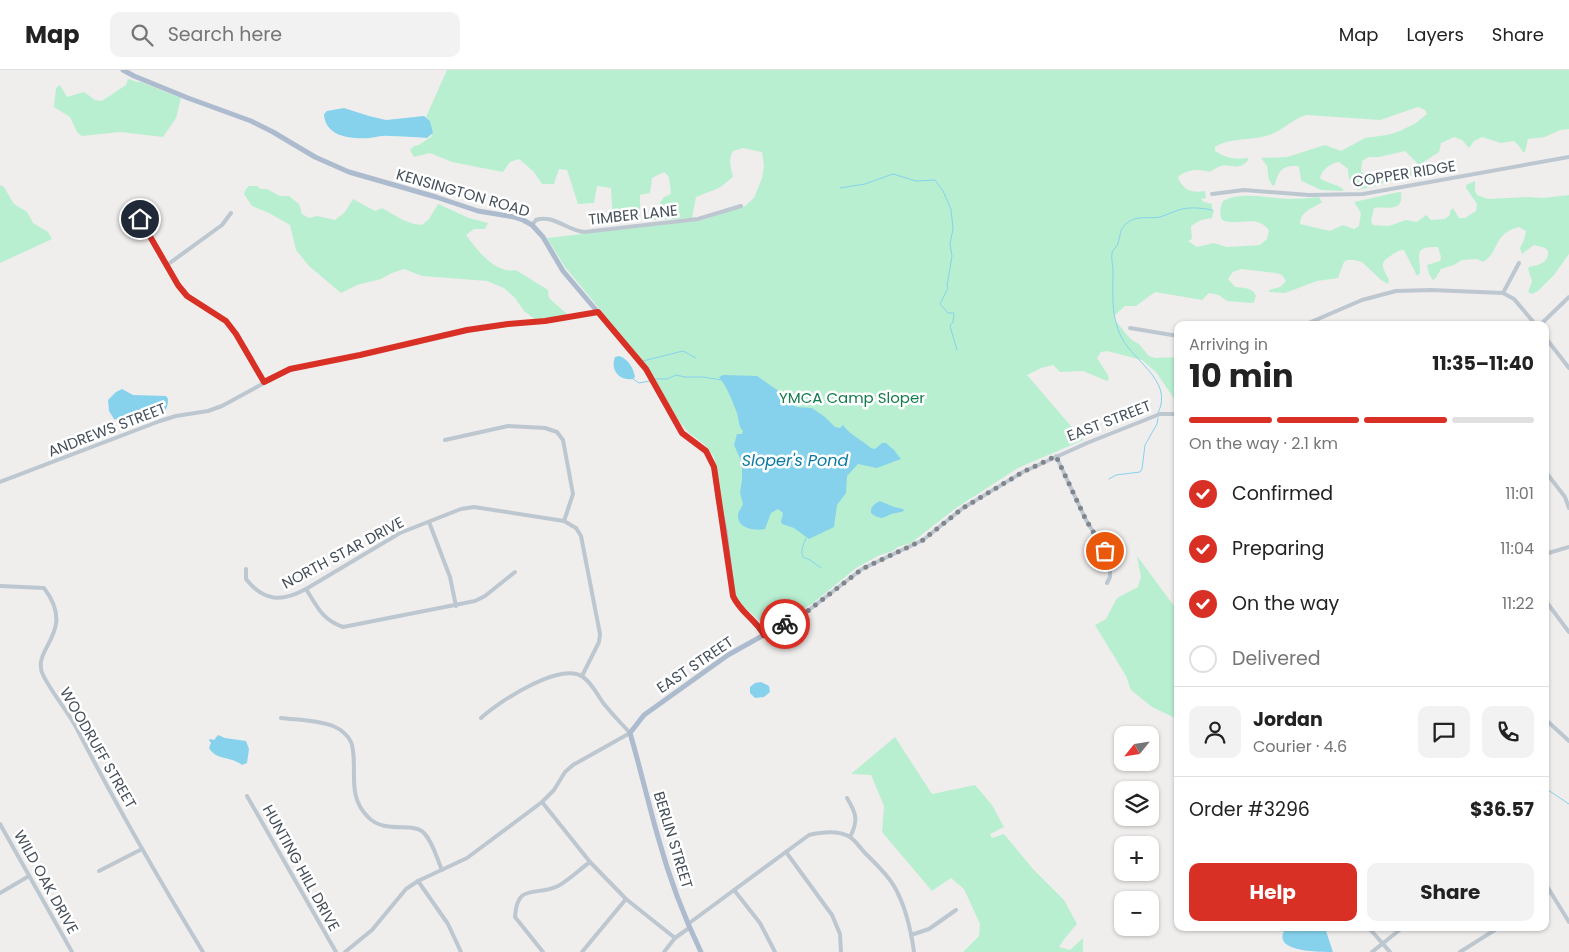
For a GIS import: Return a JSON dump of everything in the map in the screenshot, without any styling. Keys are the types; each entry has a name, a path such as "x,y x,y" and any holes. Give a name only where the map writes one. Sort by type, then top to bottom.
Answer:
{"main road":[{"name":"KENSINGTON ROAD","path":"123,70 251,122 349,172 478,211 514,217 532,225 543,237 563,271 646,369 682,433 706,451 714,467 733,596 737,605 760,628 764,635"},
{"name":"EAST STREET","path":"630,733 644,715 728,655 764,635"},
{"name":"BERLIN STREET","path":"630,733 673,887 688,926 701,952"}],"street":[{"name":"COPPER RIDGE","path":"1212,194 1244,190 1309,195 1362,194 1569,157"},
{"name":"TIMBER LANE","path":"532,225 536,220 545,218 552,219 573,230 584,232 703,218 741,206"},
{"path":"133,210 146,228 178,285 187,296 226,321 236,334 264,382"},
{"path":"167,265 222,225 230,213"},
{"path":"1503,293 1519,263"},
{"path":"1313,321 1362,300 1396,291 1432,290 1503,293 1514,299 1533,321"},
{"path":"1544,321 1569,297"},
{"name":"ANDREWS STREET","path":"0,482 160,421 176,416 208,411 222,406 290,369 467,330 545,321 598,312"},
{"path":"1130,328 1174,335"},
{"path":"1549,342 1569,368"},
{"name":"EAST STREET","path":"764,635 805,613 862,569 923,540 963,508 1023,472 1056,456 1160,414 1174,414"},
{"path":"445,440 508,426 545,428 556,432 563,440 572,494 564,521 576,528 581,536 600,634 599,642 582,676"},
{"path":"1056,456 1086,520 1105,551 1110,564 1110,577 1107,583"},
{"path":"1549,476 1565,497 1569,508"},
{"name":"NORTH STAR DRIVE","path":"246,569 246,579 255,589 265,596 279,599 292,596 306,589 400,533 461,509 474,507 564,521"},
{"path":"429,522 450,577 456,606"},
{"path":"1549,553 1569,547"},
{"path":"306,589 323,616 332,623 343,627 475,601 485,596 515,572"},
{"name":"WOODRUFF STREET","path":"0,586 44,588 51,597 57,616 56,628 41,658 40,667 43,676 65,708 96,768 203,952"},
{"path":"1549,605 1569,632"},
{"path":"481,718 516,694 548,678 561,674 582,676 630,733"},
{"path":"281,718 319,722 344,733 352,743 354,792 359,807 369,819 382,826 418,828 423,831 442,870"},
{"path":"1549,723 1569,741"},
{"name":"EAST STREET","path":"345,952 372,930 406,889 418,881 467,858 542,802 554,790 565,772 573,765 630,733"},
{"name":"HUNTING HILL DRIVE","path":"248,796 336,952"},
{"path":"847,798 855,812 856,827 850,837"},
{"path":"542,802 590,862 626,899 674,938"},
{"name":"WILD OAK DRIVE","path":"0,824 72,952"},
{"path":"664,952 674,938 688,926 786,852 809,836 821,832 832,832 850,837 882,870 894,886 912,935 914,952"},
{"path":"99,871 142,849"},
{"path":"786,852 832,915 840,934 841,952"},
{"path":"542,952 515,916 520,896 528,891 550,889 559,885 590,862"},
{"path":"0,893 29,876"},
{"path":"418,881 448,924 461,952"},
{"path":"734,890 760,923 775,952"},
{"path":"1549,894 1569,922"},
{"path":"582,952 626,899"},
{"path":"912,935 930,929 956,910"},
{"path":"1373,931 1390,952"},
{"path":"1372,952 1398,931"},
{"path":"1460,952 1493,931"}],"green space":[{"name":"YMCA Camp Sloper","path":"447,70 1569,70 1569,129 1560,130 1545,137 1528,139 1525,152 1514,141 1501,143 1482,137 1474,141 1469,148 1462,140 1454,137 1441,143 1439,152 1419,165 1405,151 1379,157 1369,157 1362,161 1361,172 1365,174 1412,169 1411,178 1408,180 1387,181 1358,190 1350,181 1348,169 1339,162 1327,167 1320,178 1344,190 1342,191 1321,190 1302,181 1299,167 1297,166 1281,170 1273,186 1269,180 1267,166 1261,158 1287,157 1325,145 1341,151 1365,138 1400,131 1416,123 1427,114 1425,110 1418,107 1380,120 1307,115 1269,135 1235,140 1215,147 1215,151 1227,157 1235,159 1248,158 1242,165 1221,166 1210,172 1191,171 1180,175 1178,178 1183,186 1189,190 1196,192 1205,191 1206,198 1201,199 1212,204 1212,209 1214,210 1212,218 1201,220 1191,226 1192,239 1188,241 1197,247 1214,243 1227,247 1260,245 1267,239 1269,230 1258,222 1228,222 1222,220 1220,213 1223,201 1238,196 1288,199 1319,197 1322,202 1304,213 1300,224 1330,231 1343,225 1354,229 1359,226 1361,213 1354,202 1399,192 1401,192 1401,199 1400,204 1397,206 1374,208 1371,221 1373,225 1389,226 1406,220 1417,222 1426,215 1431,220 1445,219 1450,215 1450,211 1453,208 1459,218 1465,218 1476,211 1477,204 1466,188 1466,185 1475,181 1477,195 1488,199 1543,198 1569,195 1569,254 1554,275 1538,291 1532,294 1528,292 1532,281 1528,269 1545,261 1548,251 1545,248 1534,245 1522,254 1520,248 1526,231 1519,227 1505,234 1492,253 1483,262 1477,259 1462,260 1441,269 1433,280 1427,265 1440,261 1441,257 1438,247 1421,250 1419,256 1420,273 1417,276 1404,250 1398,251 1388,258 1383,263 1383,266 1389,280 1388,284 1362,262 1347,260 1344,262 1338,278 1317,281 1285,293 1269,292 1269,290 1280,287 1286,281 1282,275 1241,269 1233,272 1228,279 1235,287 1247,288 1255,293 1256,296 1252,303 1227,301 1219,295 1209,293 1202,300 1155,292 1136,306 1125,306 1115,315 1115,320 1127,335 1139,344 1149,356 1155,358 1174,357 1174,399 1156,372 1142,360 1107,351 1101,352 1097,358 1108,375 1109,379 1107,381 1083,371 1060,372 1053,365 1041,368 1027,375 1083,440 1018,468 956,508 911,543 880,555 856,568 812,604 768,628 736,600 714,457 704,444 689,433 679,421 645,364 565,267 547,238 703,220 745,206 754,198 762,178 764,166 762,152 743,148 733,151 730,160 733,177 719,188 696,197 692,218 654,220 652,213 661,210 659,204 664,197 671,194 669,177 664,172 652,178 650,193 640,195 640,219 613,223 611,188 597,186 594,203 578,204 567,170 559,169 554,184 542,184 534,172 519,159 510,162 503,172 452,162 430,153 414,157 410,150 432,136 430,121 426,117"},
{"path":"128,79 141,82 181,98 176,118 163,137 120,132 82,136 77,132 70,117 54,107 56,88 60,85 67,97 84,92 95,100 102,101 126,85"},
{"path":"0,185 4,187 14,204 27,212 33,223 48,232 52,239 0,263"},
{"path":"249,186 267,189 280,196 289,196 299,204 302,214 309,218 317,216 335,220 345,212 353,199 375,211 382,208 414,224 422,225 429,219 438,204 469,218 488,223 485,229 474,229 466,235 487,260 494,265 508,270 516,270 548,290 549,298 568,315 536,320 524,311 515,298 504,288 487,281 422,276 404,269 381,279 357,285 341,293 309,266 296,250 290,225 252,206 244,194"},
{"path":"1137,556 1174,606 1174,718 1152,707 1131,690 1126,676 1095,625 1106,619 1117,598 1138,587 1141,577"},
{"path":"895,737 932,794 975,785 992,805 1004,827 990,834 992,838 1004,834 1033,869 1064,900 1077,924 1059,947 1070,950 1083,938 1083,952 963,952 979,936 980,924 964,889 951,878 932,891 882,832 884,806 871,775 851,774"}],"water":[{"path":"344,108 386,120 424,116 430,121 433,133 427,138 347,137 329,128 325,122 324,114 327,111"},
{"path":"619,356 625,359 631,367 635,377 633,379 624,378 617,374 614,362 615,357"},
{"name":"Sloper's Pond","path":"723,375 757,376 780,392 796,407 812,408 835,427 840,428 843,425 871,448 875,449 882,443 886,443 901,459 877,468 858,464 847,476 846,493 837,505 834,527 809,539 794,528 782,524 783,513 778,509 771,513 765,529 747,528 738,520 738,514 743,504 740,493 742,465 734,445 737,434 742,434 743,431 739,425 737,413 731,399 719,377"},
{"path":"122,389 133,395 166,396 168,399 167,407 163,414 148,420 130,421 114,419 109,411 108,400"},
{"path":"880,501 904,511 884,518 878,518 871,513 871,509"},
{"path":"761,682 769,686 770,692 764,697 755,698 750,693 750,687 755,683"},
{"path":"218,735 246,741 249,749 247,763 242,765 212,752 209,748 211,743 209,740 214,740"},
{"path":"1284,931 1326,931 1333,952 1297,949 1284,942 1282,936"}],"waterway":[{"path":"840,188 865,184 893,174 916,181 935,180 943,191 951,209 953,229 950,244 952,256 948,288 940,304 948,313 954,313 953,322 950,326 957,350"},
{"path":"1158,413 1162,401 1156,380 1124,342 1116,325 1113,302 1112,253 1124,225 1131,221 1138,218 1160,217 1186,208 1212,210"},
{"path":"643,361 683,351 696,358"},
{"path":"656,379 667,379 676,375 722,380"},
{"path":"633,379 639,383 650,381"},
{"path":"1109,479 1116,475 1140,472 1145,445 1157,424 1158,418"},
{"path":"806,538 802,549 803,557 821,568"},
{"path":"1549,791 1569,804"}],"way so far":[{"path":"785,624 805,613 862,569 923,540 963,508 1023,472 1056,456 1079,507 1105,551"}],"route":[{"path":"140,219 178,285 187,296 226,321 236,334 264,382 290,369 467,330 545,321 598,312 646,369 682,433 706,451 714,467 725,531 733,596 737,605 760,628 764,635 785,624"}]}
